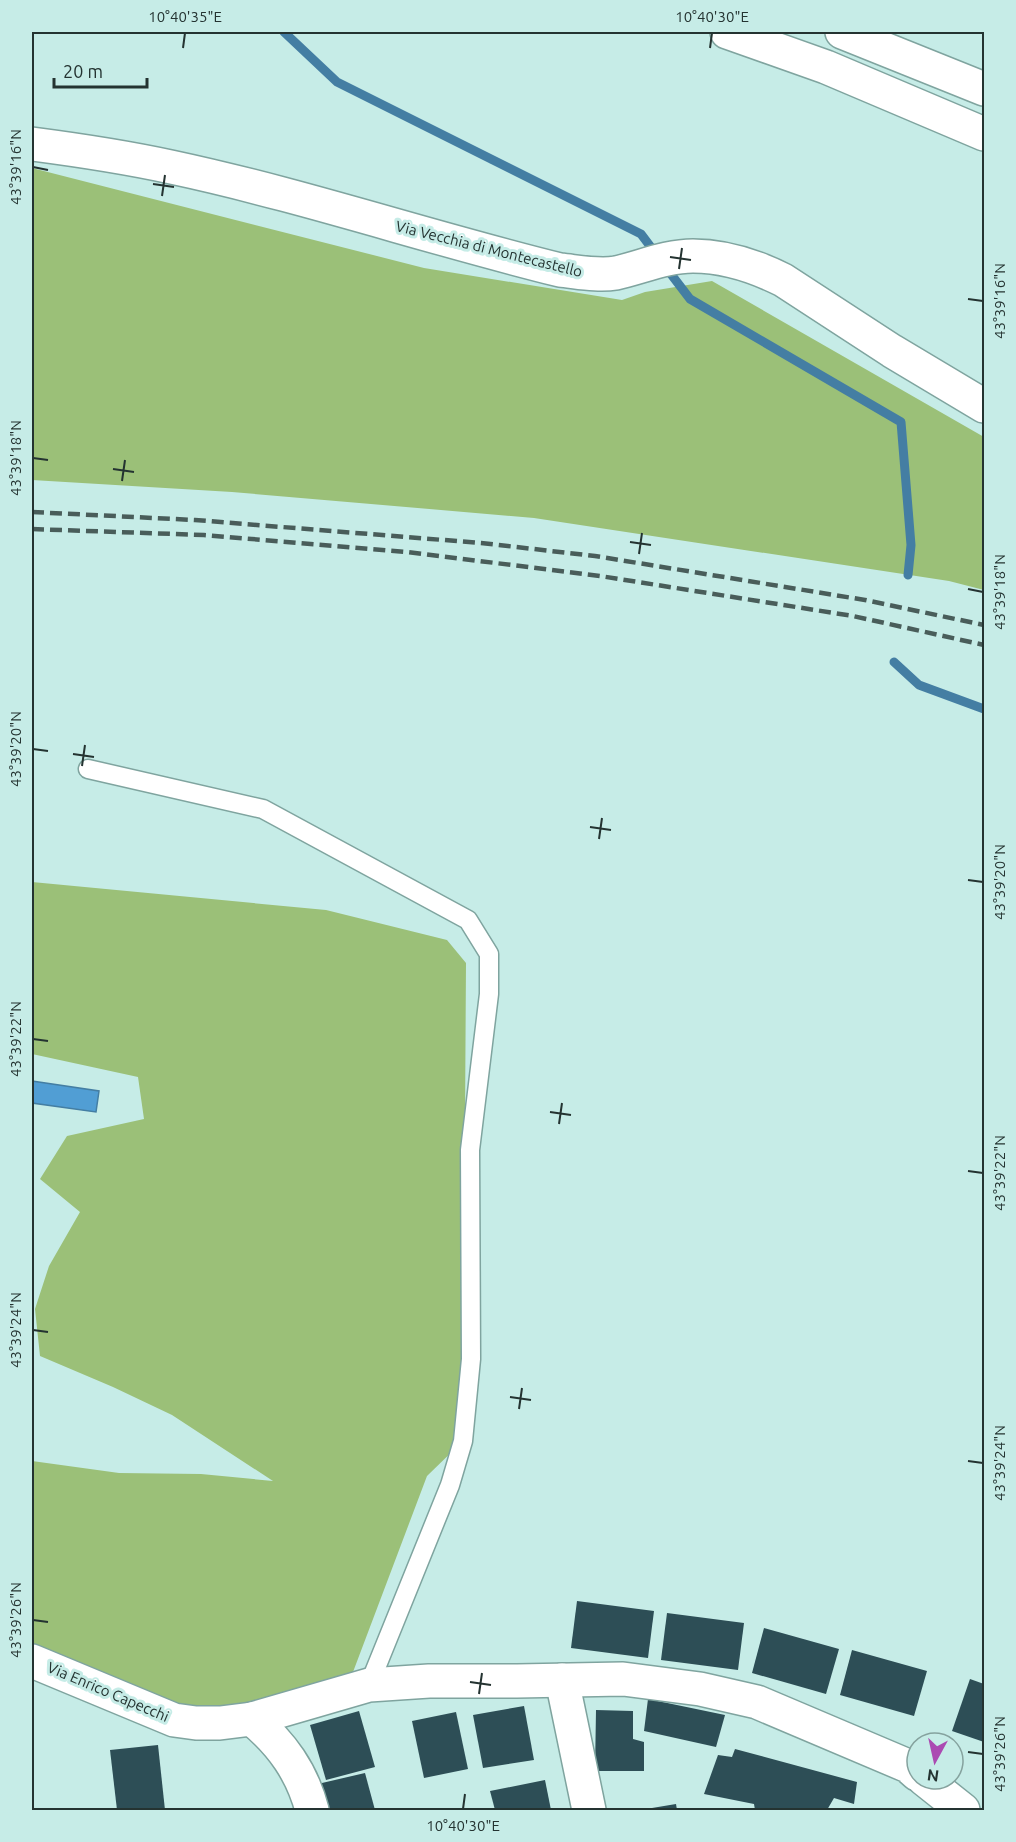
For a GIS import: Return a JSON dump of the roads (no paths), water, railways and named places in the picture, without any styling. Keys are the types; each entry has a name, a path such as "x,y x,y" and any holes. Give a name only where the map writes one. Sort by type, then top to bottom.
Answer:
{"main road":[{"path":"727,32 826,67 984,134"},
{"path":"842,32 984,89"},
{"name":"Via Vecchia di Montecastello","path":"32,144 92,152 242,183 560,270 593,274 615,273 675,257 693,256 738,262 763,270 783,280 892,351 984,406"},
{"name":"Via Enrico Capecchi","path":"32,1660 174,1720 196,1723 252,1719 369,1685 429,1681 508,1682 623,1679 700,1689 757,1702 905,1765"},
{"path":"561,1680 589,1810"},
{"path":"252,1719 282,1747 296,1770 312,1810"},
{"path":"939,1791 963,1810"}],"lane":[{"path":"88,769 263,809 468,920 489,954 489,994 470,1150 471,1359 463,1441 450,1485 369,1685"}],"water":[{"path":"32,1081 99,1091 96,1112 32,1103"}],"waterway":[{"path":"284,32 337,82 641,234 656,254"},
{"path":"664,265 690,299 901,422 911,545 908,575"},
{"path":"894,662 919,685 984,709"}],"railway":[{"path":"32,512 195,520 481,543 595,556 865,600 984,625"},
{"path":"32,529 204,535 407,552 600,576 853,616 984,645"}]}
